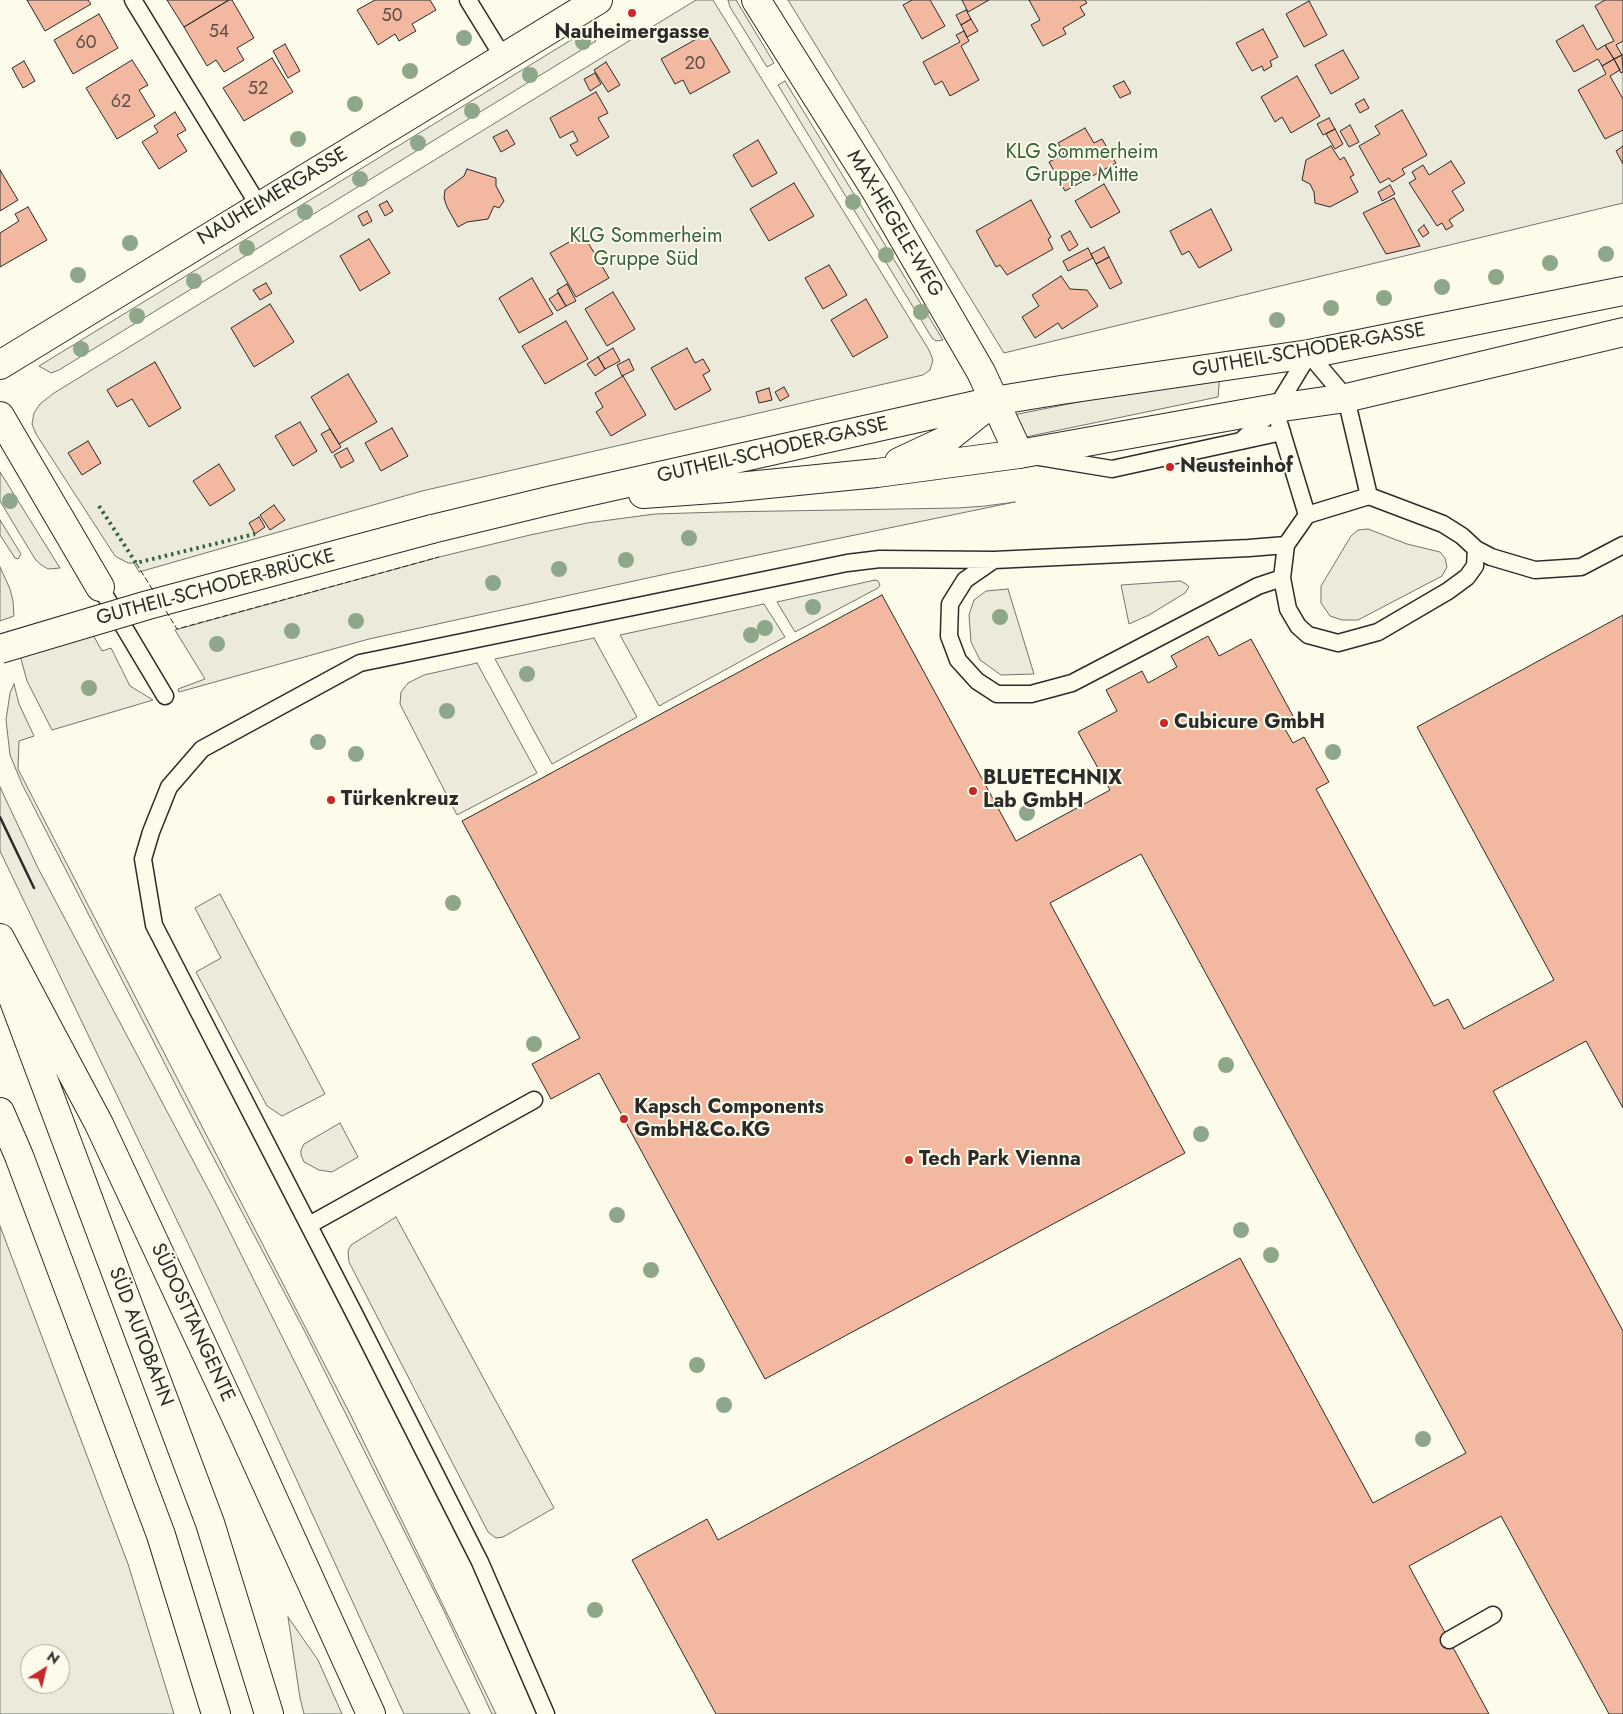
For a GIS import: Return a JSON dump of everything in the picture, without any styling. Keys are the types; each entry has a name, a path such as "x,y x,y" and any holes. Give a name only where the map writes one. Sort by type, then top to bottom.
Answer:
{"main road":[{"name":"NAUHEIMERGASSE","path":"0,364 598,0"},
{"name":"MAX-HEGELE-WEG","path":"756,0 876,191 982,372 1019,454"},
{"name":"GUTHEIL-SCHODER-GASSE","path":"432,529 552,500 994,402 1061,390 1309,354 1623,291"},
{"name":"GUTHEIL-SCHODER-GASSE","path":"552,500 728,488 877,473 1279,420 1346,398 1623,332"},
{"name":"GUTHEIL-SCHODER-GASSE","path":"877,473 944,441 994,402"},
{"path":"0,416 100,587"},
{"name":"GUTHEIL-SCHODER-BRÜCKE","path":"0,649 148,605 432,529"},
{"name":"SÜDOSTTANGENTE","path":"0,938 100,1124 371,1714"},
{"name":"SÜD AUTOBAHN","path":"0,964 210,1523 269,1714"},
{"path":"0,1112 19,1156 161,1535 216,1714"}],"lane":[{"path":"133,0 259,206"},
{"path":"468,0 503,57"},
{"path":"1241,441 1279,420 1309,354 1346,398 1369,496"},
{"path":"1279,420 1307,515"},
{"name":"GUTHEIL-SCHODER-GASSE","path":"1019,454 1112,469 1241,441 1279,420"},
{"path":"1476,548 1475,566 1467,577 1448,591 1378,632 1338,643 1308,635 1298,626 1288,610 1282,578 1286,544 1307,515 1369,496 1443,524 1491,558 1535,570 1581,567 1623,545"},
{"path":"546,1714 480,1562 154,925 143,859 151,832 170,787 202,749 360,663 847,563 880,559 994,560 1249,548 1286,544"},
{"path":"994,560 965,580 950,604 949,636 958,660 977,681 997,694 1031,694 1072,683 1258,586 1282,578"},
{"path":"100,587 166,696"},
{"path":"308,1226 534,1100"},
{"path":"1449,1640 1493,1615"}],"green space":[{"name":"KLG Sommerheim Gruppe Süd","path":"696,0 713,0 929,350 933,360 930,370 923,375 422,491 139,572 134,563 128,563 115,556 36,434 32,424 34,413 40,404 54,393"},
{"path":"728,0 736,0 774,63 767,67 730,7"},
{"name":"KLG Sommerheim Gruppe Mitte","path":"788,0 1623,0 1623,203 1004,353"},
{"path":"589,29 596,41 59,370 51,373 39,366"},
{"path":"785,81 943,340 936,341 932,338 778,85"},
{"path":"1220,374 1218,397 1026,437 1015,420 1018,414"},
{"path":"0,472 60,568 48,569 35,559 0,501"},
{"path":"1015,502 666,574 369,639 179,692 178,689 205,679 175,630 439,557 530,535 587,523 655,514 958,508"},
{"path":"0,520 21,554 18,559 15,558 0,535"},
{"path":"1368,529 1407,544 1440,552 1445,558 1447,567 1442,576 1358,620 1342,620 1330,616 1321,603 1321,586 1351,536 1358,530"},
{"path":"0,567 10,589 14,616 0,621"},
{"path":"875,580 880,585 878,588 795,632 777,602"},
{"path":"1180,581 1189,587 1185,593 1149,615 1129,624 1121,585"},
{"path":"1008,589 1034,674 1001,675 980,660 971,642 969,615 974,600 986,591"},
{"path":"764,604 785,637 659,706 620,635"},
{"path":"82,615 102,651 111,648 130,686 153,700 52,730 27,681 21,659 22,651"},
{"path":"594,638 637,717 552,764 495,659"},
{"path":"477,663 537,773 457,815 400,704 401,692 408,683 424,675"},
{"path":"14,684 19,704 34,736 19,741 18,769 351,1416 496,1714 492,1714 443,1609 305,1332 190,1113 22,784 10,755 6,720 10,693"},
{"path":"0,787 38,868 215,1202 470,1714 404,1714 195,1258 0,851"},
{"path":"220,894 325,1094 282,1116 267,1106 196,972 221,958 195,908"},
{"path":"340,1123 358,1157 332,1172 319,1170 304,1162 301,1150 304,1144"},
{"path":"396,1217 554,1508 503,1537 496,1538 488,1532 349,1262 348,1251 351,1245"},
{"path":"0,1226 128,1564 174,1714 0,1714"},
{"path":"288,1617 318,1660 342,1714 304,1714"}],"building":[{"path":"27,0 88,0 91,4 45,31"},
{"path":"167,0 229,0 184,27"},
{"path":"232,0 254,38 237,48 244,60 224,72 216,60 207,66 184,27"},
{"path":"375,0 430,0 436,10 412,24 416,31 399,41 395,34 378,45 357,10"},
{"path":"912,0 930,0 945,26 922,39 903,5"},
{"path":"962,0 989,0 968,12"},
{"path":"1029,0 1085,0 1087,3 1080,7 1085,15 1063,28 1066,34 1043,46 1031,25 1040,20"},
{"path":"1605,0 1623,0 1623,41 1616,45 1622,55 1614,59 1605,45 1614,41 1595,6"},
{"path":"1309,1 1327,35 1304,47 1286,14"},
{"path":"966,10 971,19 961,25 956,15"},
{"path":"99,14 118,48 73,74 54,40"},
{"path":"971,19 978,31 967,37 961,25"},
{"path":"1583,25 1597,50 1605,45 1614,59 1602,66 1598,59 1574,72 1556,41"},
{"path":"1263,29 1278,57 1270,61 1272,66 1264,71 1262,66 1252,71 1236,43"},
{"path":"964,31 969,41 961,46 979,80 950,96 942,81 935,85 923,62 960,42 956,35"},
{"path":"707,33 730,72 690,94 683,80 675,84 661,59"},
{"path":"285,44 300,71 288,78 273,51"},
{"path":"1343,50 1359,78 1331,94 1315,65"},
{"path":"1622,55 1623,72 1621,73 1614,59"},
{"path":"272,58 293,92 244,121 223,88"},
{"path":"1614,59 1620,70 1610,76 1623,99 1623,130 1605,139 1578,90 1606,74 1602,66"},
{"path":"132,60 148,85 139,90 155,116 117,139 86,88"},
{"path":"24,61 35,81 23,88 12,68"},
{"path":"606,62 620,85 608,92 594,70"},
{"path":"595,73 601,84 590,91 584,79"},
{"path":"1297,76 1320,116 1291,133 1282,117 1275,122 1261,97"},
{"path":"1124,81 1131,93 1120,98 1113,86"},
{"path":"596,92 608,113 598,118 609,137 577,156 570,145 578,141 573,131 560,138 550,118"},
{"path":"1364,99 1369,108 1360,113 1355,104"},
{"path":"1402,110 1427,155 1402,169 1405,174 1392,182 1389,178 1380,183 1359,146 1380,134 1375,126"},
{"path":"175,112 186,130 177,135 187,151 159,169 142,142 158,132 154,126"},
{"path":"1329,118 1335,129 1323,135 1317,124"},
{"path":"1350,125 1359,142 1349,147 1340,131"},
{"path":"1085,128 1094,143 1102,139 1116,163 1065,191 1049,162 1064,154 1058,143"},
{"path":"1335,129 1343,144 1335,149 1326,134"},
{"path":"507,130 515,144 501,152 493,137"},
{"path":"758,140 777,173 752,187 733,155"},
{"path":"1331,146 1340,160 1344,157 1354,175 1350,177 1358,192 1330,207 1315,203 1314,192 1310,184 1302,180 1306,160"},
{"path":"1623,146 1623,164 1616,151"},
{"path":"1451,161 1465,183 1452,191 1464,210 1449,220 1453,226 1446,230 1442,223 1437,226 1409,183 1416,179 1412,172 1423,165 1429,175"},
{"path":"467,169 496,178 496,186 504,201 499,208 494,206 488,219 467,222 458,227 447,207 444,198 445,190 464,176"},
{"path":"0,170 18,200 0,211"},
{"path":"794,183 814,216 769,241 750,209"},
{"path":"1104,184 1120,212 1091,228 1075,201"},
{"path":"1390,185 1395,194 1382,201 1378,192"},
{"path":"1394,198 1420,246 1386,254 1363,213"},
{"path":"1031,200 1051,237 1048,239 1053,249 1007,275 1000,265 996,267 976,231"},
{"path":"387,201 393,211 385,216 379,205"},
{"path":"28,207 47,240 0,267 0,233 19,221 15,214"},
{"path":"1211,209 1232,250 1199,268 1189,251 1182,255 1170,231"},
{"path":"367,211 372,221 363,226 358,216"},
{"path":"1424,225 1429,233 1423,237 1418,230"},
{"path":"1070,231 1078,245 1069,251 1061,236"},
{"path":"583,234 609,278 576,297 550,253"},
{"path":"369,239 390,273 360,291 340,256"},
{"path":"1104,247 1109,257 1096,264 1091,254"},
{"path":"1088,248 1093,258 1068,271 1063,261"},
{"path":"1109,257 1122,283 1110,289 1096,264"},
{"path":"829,265 847,295 823,309 805,278"},
{"path":"1061,276 1070,289 1087,290 1098,306 1062,329 1058,323 1035,338 1022,317 1039,306 1032,295"},
{"path":"532,278 553,314 519,333 499,298"},
{"path":"266,283 272,293 260,300 253,290"},
{"path":"567,284 576,301 566,306 557,290"},
{"path":"613,292 635,329 607,346 585,309"},
{"path":"558,293 566,306 557,311 549,299"},
{"path":"866,299 888,337 853,357 831,320"},
{"path":"270,304 294,342 254,367 231,328"},
{"path":"566,321 588,359 545,384 522,346"},
{"path":"613,348 620,361 605,369 598,357"},
{"path":"687,348 695,363 703,359 710,371 703,375 711,390 675,410 651,368"},
{"path":"598,357 605,369 595,376 587,364"},
{"path":"629,359 634,370 622,376 617,365"},
{"path":"155,362 181,408 149,427 132,399 117,407 107,390"},
{"path":"348,374 377,422 339,444 311,397"},
{"path":"623,376 646,415 611,436 596,412 603,407 595,393"},
{"path":"784,387 789,396 780,401 775,392"},
{"path":"769,388 772,400 759,403 756,392"},
{"path":"300,422 317,451 293,466 275,436"},
{"path":"392,428 408,456 381,471 365,443"},
{"path":"330,429 341,447 332,453 321,434"},
{"path":"88,441 101,463 82,475 68,453"},
{"path":"347,448 354,461 341,468 334,455"},
{"path":"219,464 235,490 210,506 193,481"},
{"path":"274,505 285,520 270,530 260,515"},
{"path":"259,517 265,527 255,534 249,523"},
{"name":"Tech Park Vienna","path":"882,595 1016,841 1110,790 1078,732 1117,711 1106,690 1142,671 1148,683 1177,667 1171,656 1208,636 1219,656 1251,639 1293,716 1281,722 1293,743 1304,737 1329,782 1316,789 1434,1006 1448,999 1464,1029 1554,980 1417,727 1623,615 1623,1108 1586,1041 1493,1091 1623,1331 1623,1714 1609,1714 1501,1516 1409,1566 1489,1714 716,1714 632,1560 707,1519 718,1540 1240,1258 1373,1503 1466,1453 1141,854 1050,903 1185,1153 765,1379 599,1073 551,1099 532,1064 580,1038 462,821"}],"hedge":[{"path":"99,506 136,563 255,534"}],"fence":[{"path":"166,611 177,629 439,557"},
{"path":"136,563 154,592"}],"wall":[{"path":"0,817 34,888"}],"place":[{"name":"Nauheimergasse","path":"632,13"},
{"name":"Neusteinhof","path":"1170,467"},
{"name":"Cubicure GmbH","path":"1164,723"},
{"name":"BLUETECHNIX Lab GmbH","path":"973,791"},
{"name":"Türkenkreuz","path":"331,800"},
{"name":"Kapsch Components GmbH&Co.KG","path":"624,1119"},
{"name":"Tech Park Vienna","path":"909,1160"}]}
